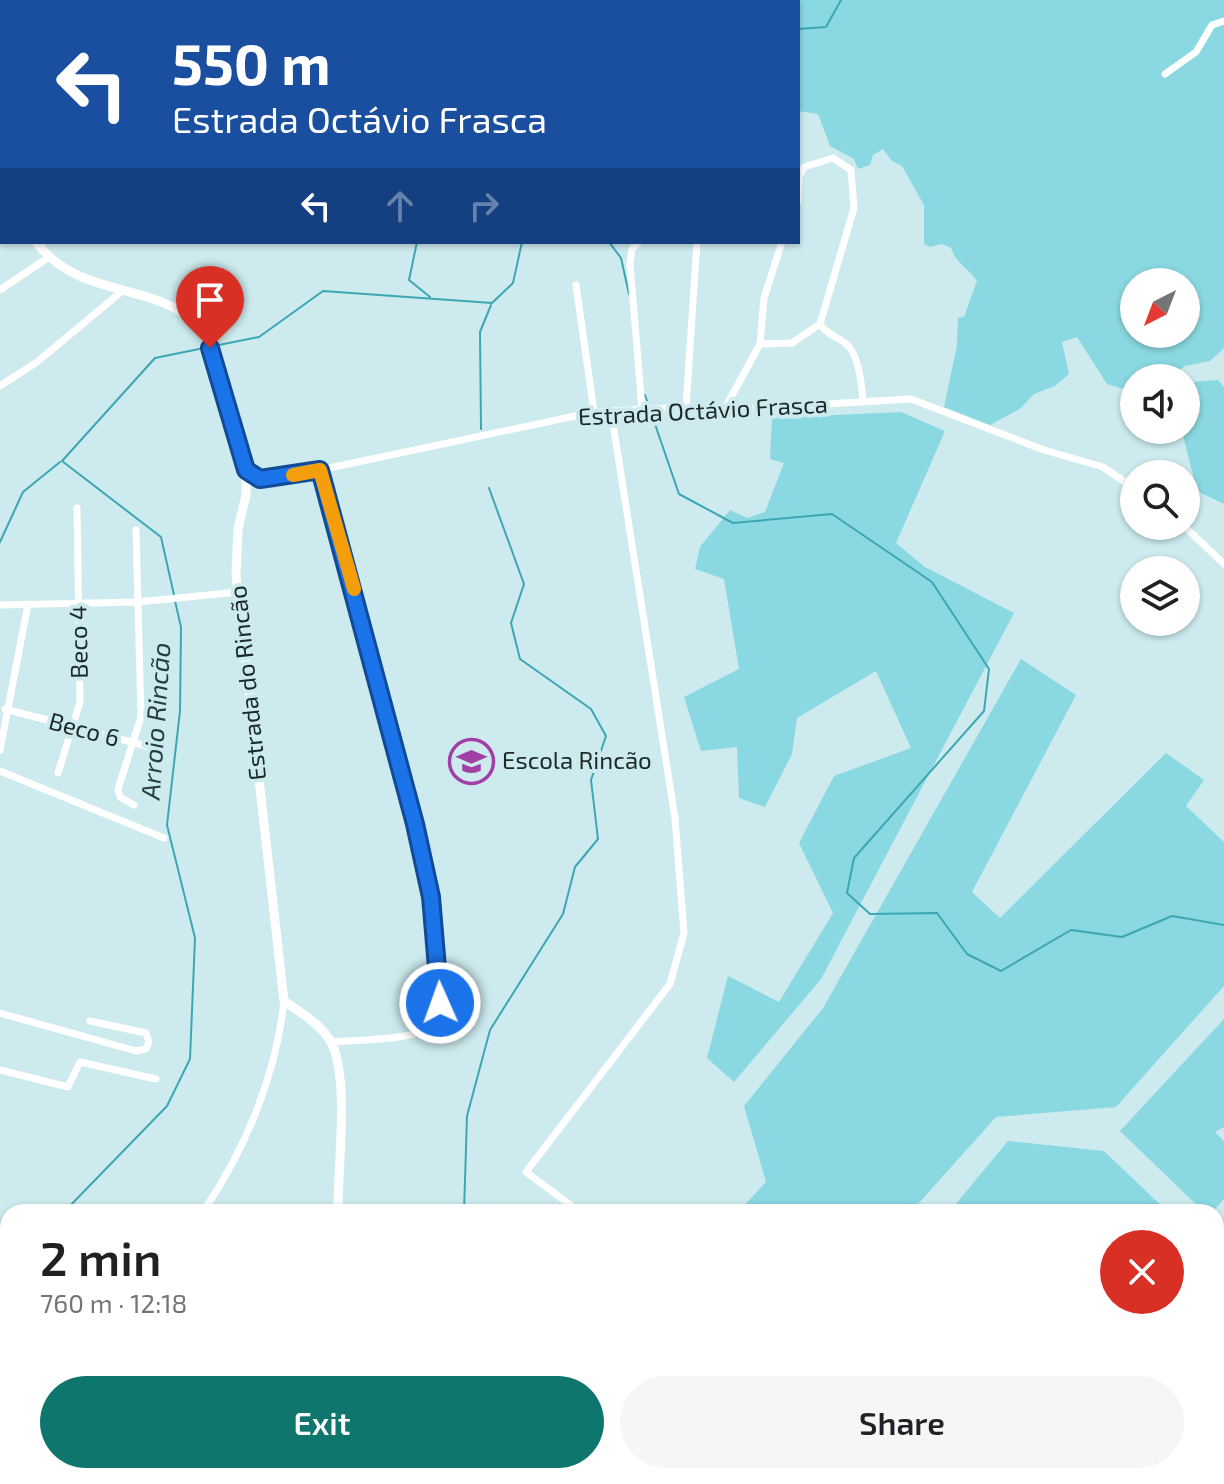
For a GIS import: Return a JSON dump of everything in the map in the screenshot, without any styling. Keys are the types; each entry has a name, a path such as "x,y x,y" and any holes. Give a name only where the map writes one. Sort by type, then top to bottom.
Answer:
{"street":[{"path":"1165,74 1196,52 1215,23 1224,21"},
{"path":"760,344 792,343 820,324 854,208 851,170 833,158 804,167 800,175"},
{"name":"Estrada do Rincão","path":"38,244 49,257 103,287 173,304 192,317 204,331 246,470 246,495 238,529 238,592 284,1001"},
{"path":"637,244 632,249 630,264 642,409"},
{"path":"686,407 697,244"},
{"path":"724,410 760,344 764,298 781,244"},
{"path":"0,290 49,257"},
{"path":"576,285 594,412"},
{"path":"0,386 37,362 121,292"},
{"path":"820,324 828,336 843,341 852,350 863,402"},
{"name":"Estrada Octávio Frasca","path":"260,479 320,470 594,412 686,407 724,410 911,399 1044,450 1103,467 1120,479"},
{"path":"569,1204 526,1172 670,984 684,933 675,818 611,411"},
{"path":"246,470 260,479 246,495"},
{"path":"320,470 415,824 431,897 440,1003 434,1021 422,1033 331,1042"},
{"name":"Beco 4","path":"58,773 80,702 77,508"},
{"path":"134,805 118,793 141,717 136,530"},
{"path":"1199,540 1224,564"},
{"path":"0,605 138,602 238,592"},
{"path":"0,750 5,709 28,604"},
{"name":"Beco 6","path":"5,709 162,750"},
{"path":"0,771 164,838"},
{"path":"208,1204 240,1151 268,1079 281,1030 284,1001 316,1024 331,1042 343,1088 338,1204"},
{"path":"0,1013 136,1051 146,1049 149,1042 146,1033 90,1021"},
{"path":"0,1070 68,1087 83,1062 156,1079"}],"shaded area":[{"path":"800,0 1224,0 1224,348 1210,361 1195,364 1120,364 1120,388 1107,384 1077,337 1062,342 1069,374 1055,386 1034,394 1021,408 990,425 944,407 957,345 958,318 964,317 977,281 951,248 942,244 930,247 924,244 924,205 902,166 892,161 883,149 873,155 870,165 858,169 854,159 830,146 818,114 800,111"},
{"path":"1218,380 1224,387 1224,504 1200,492 1200,460 1189,460 1185,444 1200,444 1200,381"},
{"path":"901,412 945,431 896,543 925,567 1014,613 821,979 734,1082 707,1058 728,976 779,1002 833,913 799,843 834,776 911,748 876,671 797,718 792,754 765,807 739,798 737,747 701,751 684,697 739,669 724,579 695,569 700,547 730,510 747,518 765,512 784,463 770,459 772,418"},
{"path":"1021,659 1076,695 972,892 1000,918 1166,753 1204,780 1186,806 1224,842 1224,986 1116,1107 996,1117 918,1204 745,1204 766,1182 744,1106 823,1008"},
{"path":"1224,1019 1224,1127 1215,1132 1224,1141 1224,1199 1219,1204 1196,1204 1120,1131"},
{"path":"1008,1141 1104,1151 1160,1204 956,1204"}],"waterway":[{"name":"Arroio Rincão","path":"800,29 826,27 841,0"},
{"path":"417,244 409,280 430,297"},
{"name":"Arroio Rincão","path":"214,346 259,337 323,291 492,303 513,283 522,244"},
{"path":"610,244 621,258 629,294"},
{"path":"481,429 480,332 491,305"},
{"name":"Arroio Rincão","path":"174,595 161,537 62,461 155,358 204,348"},
{"path":"645,395 679,494 733,523 832,514 932,582 989,669 984,711 854,858 847,893 870,914 937,913 967,954 1001,971 1071,930 1122,937 1172,916 1224,925"},
{"path":"0,542 23,492 60,462"},
{"path":"464,1204 467,1116 490,1030 563,914 575,867 598,839 591,780 606,736 591,709 520,659 511,623 524,584 489,488"},
{"name":"Arroio Rincão","path":"72,1204 167,1106 190,1059 195,938 167,825 180,711 181,627 175,601"}],"slow traffic":[{"path":"293,475 320,470 354,589"}],"place":[{"name":"Escola Rincão","path":"471,761"}],"route":[{"path":"210,348 246,470 260,479 320,470 369,643 415,824 431,897 440,1003"}]}
